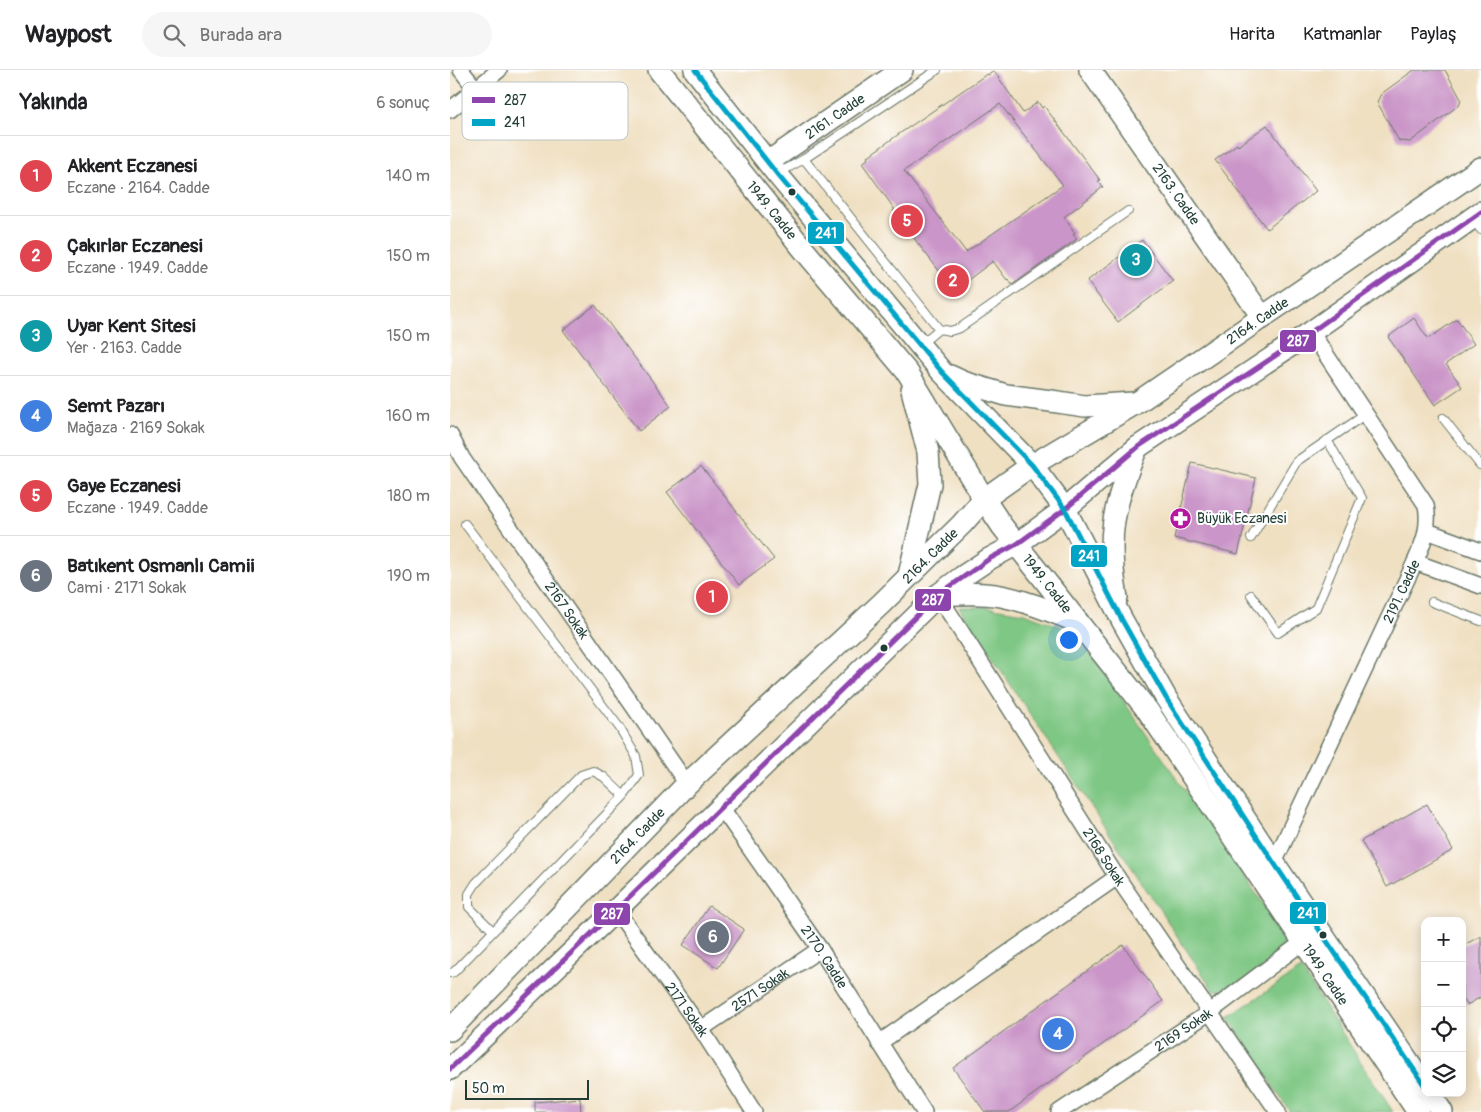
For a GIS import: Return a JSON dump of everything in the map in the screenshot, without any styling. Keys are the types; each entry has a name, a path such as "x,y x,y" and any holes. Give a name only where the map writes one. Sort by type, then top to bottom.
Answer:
{"street":[{"path":"460,70 470,82"},
{"path":"483,82 499,70"},
{"name":"1949. Cadde","path":"659,70 804,250 908,373 984,499 1016,544 1148,711 1418,1112"},
{"name":"1949. Cadde","path":"694,70 772,168 920,346 942,372 1032,464 1065,509 1122,620 1166,698 1274,863 1421,1080"},
{"name":"2161. Cadde","path":"772,168 902,70"},
{"name":"2163. Cadde","path":"1090,70 1263,318"},
{"path":"450,110 462,99"},
{"name":"2164. Cadde","path":"450,1030 687,784 881,604 962,524 984,499 1032,464 1138,402 1481,168"},
{"path":"450,1069 616,910 938,595 989,559 1016,544 1065,509 1138,447 1478,220"},
{"name":"2191. Cadde","path":"1274,863 1415,562 1427,530 1428,518 1426,505 1311,332"},
{"path":"942,372 963,382 1006,395 1085,406 1138,402"},
{"path":"908,373 928,452 930,484 909,575"},
{"name":"2167 Sokak","path":"450,435 456,462 687,784"},
{"path":"1122,620 1113,570 1112,526 1122,488 1138,447"},
{"path":"1427,530 1481,551"},
{"path":"1415,562 1481,586"},
{"path":"938,595 1000,596 1053,612 1081,624"},
{"name":"2168 Sokak","path":"938,595 1117,877 1278,1112"},
{"name":"2170. Cadde","path":"721,807 820,949 924,1112"},
{"path":"879,1043 1117,877"},
{"name":"2171 Sokak","path":"616,910 700,1029 754,1112"},
{"name":"2169 Sokak","path":"1059,1112 1210,1012 1303,942"},
{"name":"2571 Sokak","path":"700,1029 820,949"},
{"path":"1433,1097 1442,1112"}],"lane":[{"path":"772,168 804,159 937,70"},
{"path":"804,159 939,329 950,331 960,328 1128,211"},
{"path":"920,346 939,329"},
{"path":"1251,538 1297,461 1366,414"},
{"path":"1443,418 1481,464"},
{"path":"1251,595 1278,633 1316,608 1362,498 1327,440"},
{"path":"450,973 454,972 492,930 624,796 639,775 636,756 619,727 465,524"},
{"path":"1432,602 1481,620"},
{"path":"492,930 469,907 468,894 476,883 581,776 593,771 624,796"}],"green space":[{"path":"959,607 987,607 1024,613 1062,627 1091,654 1293,947 1231,991 1213,990"},
{"path":"1301,969 1393,1112 1290,1112 1228,1017"}],"building":[{"path":"1414,70 1445,70 1461,99 1459,105 1410,142 1399,141 1377,102 1381,94"},
{"path":"994,71 1023,113 1038,102 1042,108 1044,106 1100,180 1098,181 1103,187 1064,217 1077,239 1012,285 993,261 956,289 952,283 950,285 893,211 895,210 862,163 868,159 867,157 899,134","holes":["1000,104 1063,185 966,252 904,171"]},
{"path":"1267,125 1316,191 1267,229 1215,160"},
{"path":"1142,240 1173,281 1118,322 1087,281"},
{"path":"595,305 671,406 639,431 563,330"},
{"path":"1414,318 1428,339 1457,319 1474,344 1446,364 1462,387 1435,405 1388,337"},
{"path":"1192,463 1256,478 1238,554 1174,538"},
{"path":"701,466 774,559 739,585 667,492"},
{"path":"1427,804 1453,850 1387,887 1361,841"},
{"path":"709,906 744,929 718,968 683,945"},
{"path":"1481,936 1481,997 1467,1005 1466,1003 1466,944"},
{"path":"1123,945 1163,1001 1009,1112 985,1112 953,1068"},
{"path":"580,1098 581,1112 535,1112 535,1102"}],"transit line":[{"name":"241","path":"695,70 777,174 942,372 1032,465 1065,509 1122,620 1166,698 1274,863 1421,1080"},
{"name":"287","path":"450,1069 616,910 938,595 989,559 1017,544 1065,509 1138,447 1311,332 1481,212"}],"place":[{"name":"Gaye Eczanesi","path":"907,221"},
{"name":"Uyar Kent Sitesi","path":"1136,260"},
{"name":"Çakırlar Eczanesi","path":"953,281"},
{"name":"Büyük Eczanesi","path":"1181,518"},
{"name":"Akkent Eczanesi","path":"712,597"},
{"name":"Batıkent Osmanlı Camii","path":"713,937"},
{"name":"Semt Pazarı","path":"1058,1034"}]}
